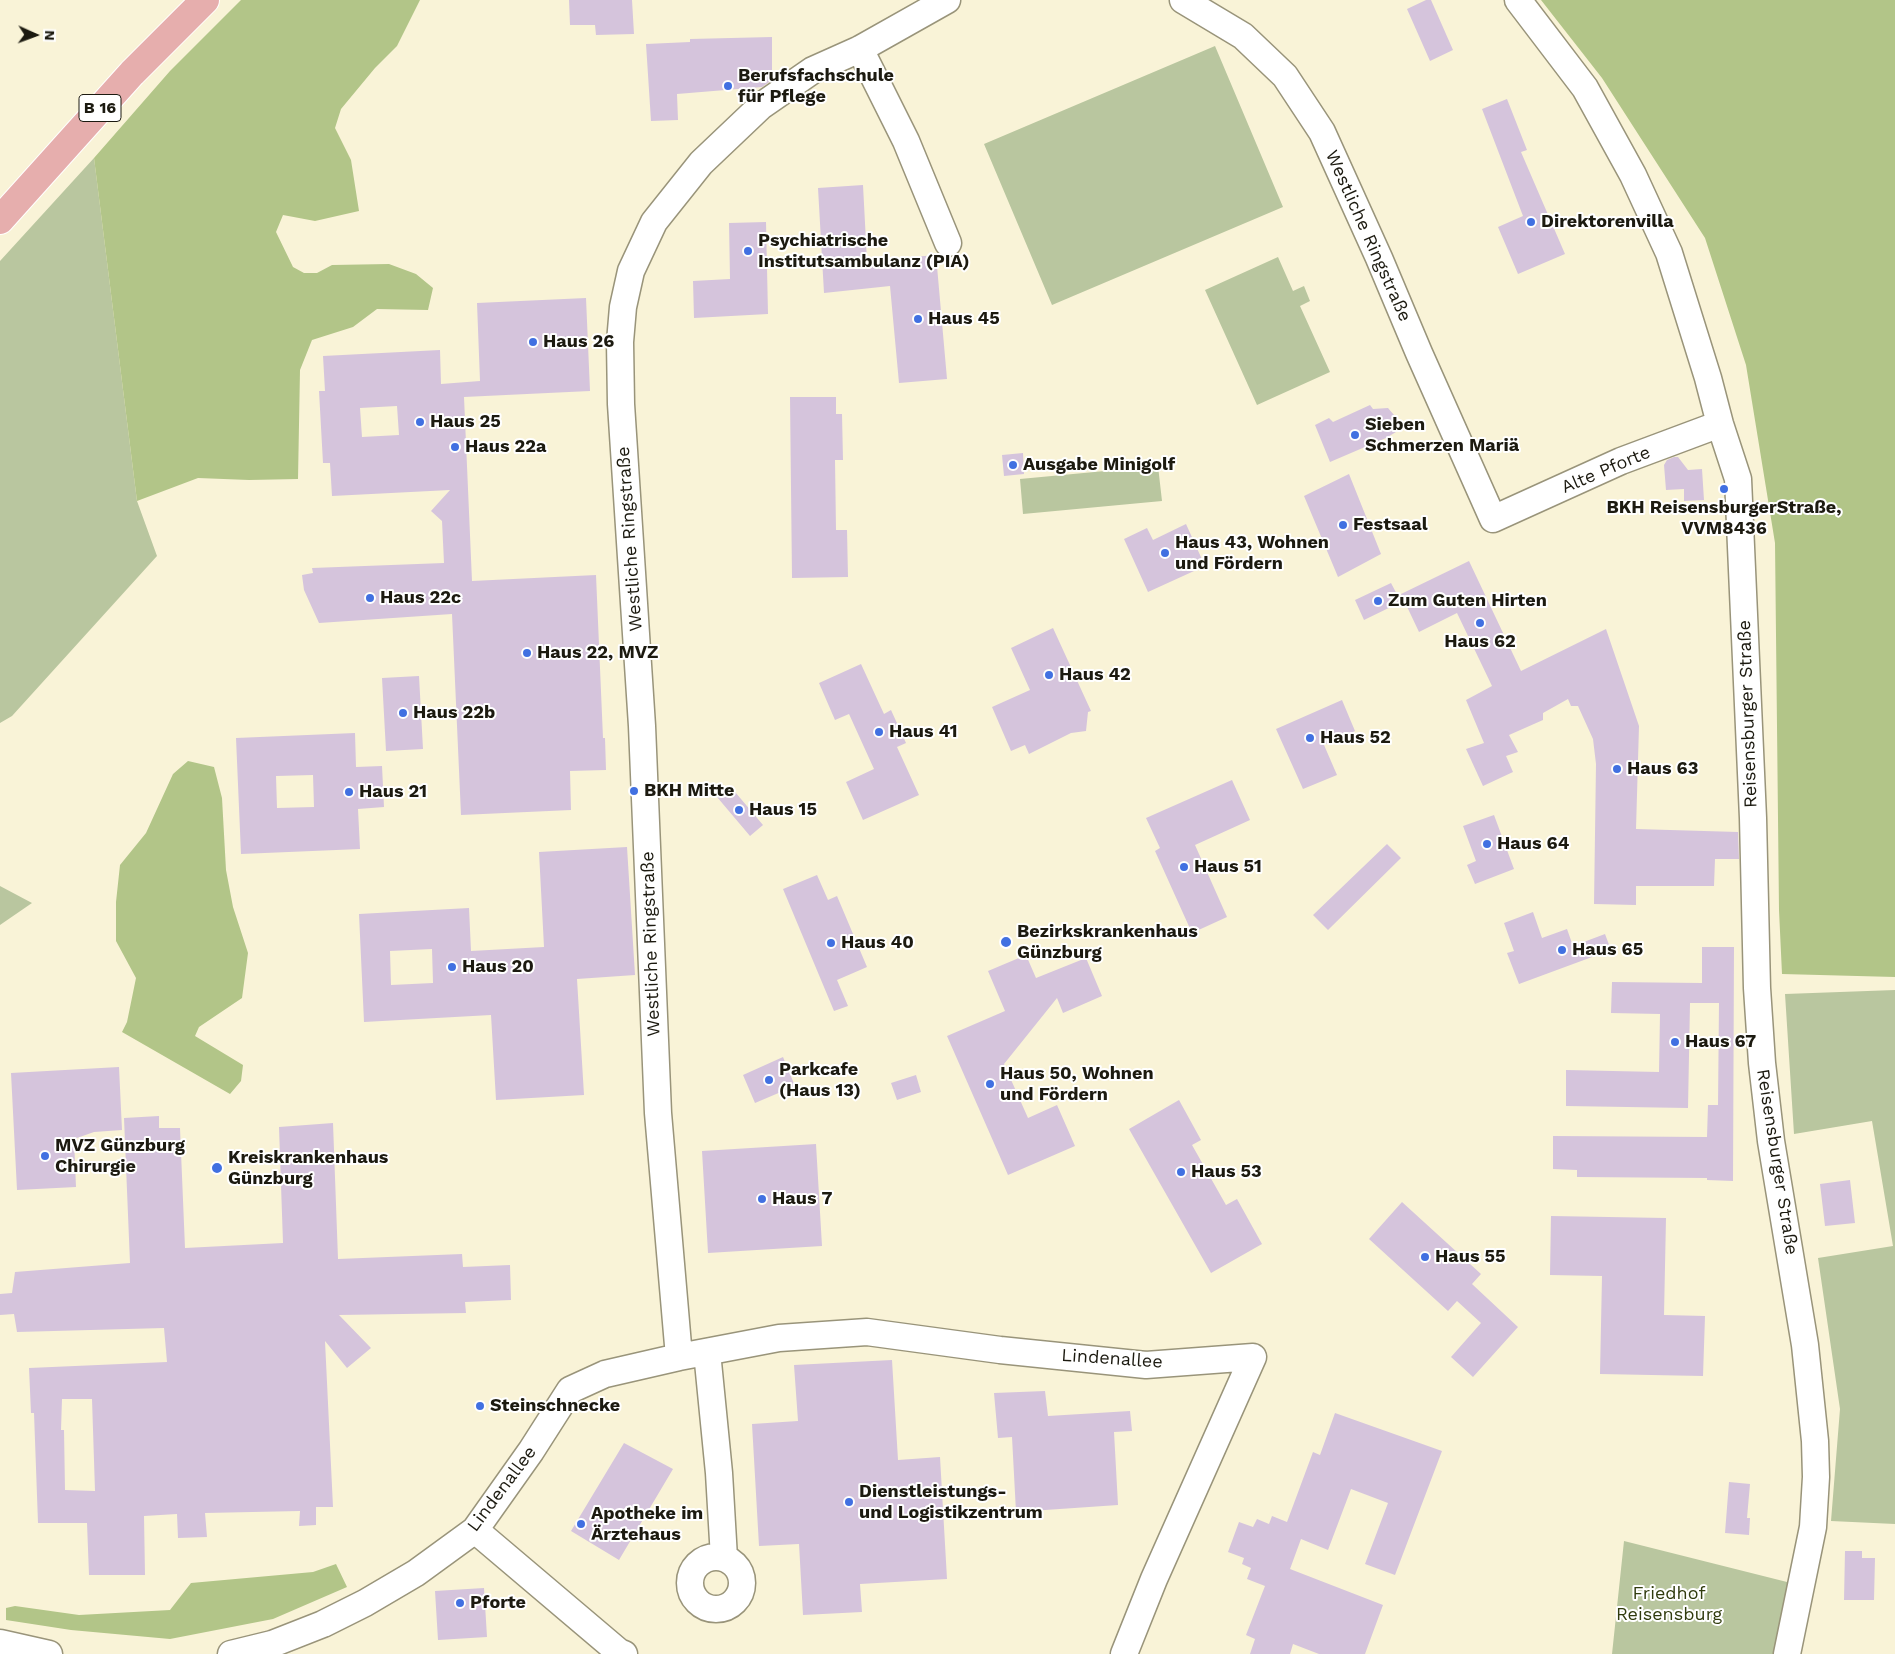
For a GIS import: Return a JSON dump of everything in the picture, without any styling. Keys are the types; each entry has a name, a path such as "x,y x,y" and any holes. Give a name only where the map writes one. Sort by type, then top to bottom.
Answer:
{"main road":[{"name":"B 16","path":"0,220 132,73 205,0"}],"street":[{"name":"Westliche Ringstraße","path":"679,1357 670,1234 658,1113 643,735 621,404 620,342 623,307 632,271 654,222 701,163 761,106 813,70 860,49 947,0"},
{"name":"Westliche Ringstraße","path":"1183,0 1243,36 1285,76 1322,132 1380,258 1493,519"},
{"name":"Reisensburger Straße","path":"1518,0 1585,88 1633,175 1669,253 1738,479 1752,798 1757,988 1762,1063 1771,1141 1806,1344 1816,1477 1813,1527 1787,1654"},
{"path":"860,49 906,141 948,243"},
{"name":"Alte Pforte","path":"1493,519 1621,461 1720,424"},
{"name":"Lindenallee","path":"231,1654 272,1644 323,1624 365,1603 416,1573 475,1530 531,1451 570,1390 605,1374 679,1357 779,1338 867,1332 1000,1350 1146,1365 1253,1357 1154,1578 1124,1654"},
{"path":"707,1352 719,1473 724,1558"},
{"path":"475,1530 619,1652 624,1654"},
{"path":"0,1643 49,1654"}],"green space":[{"path":"241,0 420,0 397,46 375,68 341,109 335,128 351,160 359,211 315,221 283,215 276,232 293,267 304,273 317,273 332,265 389,264 416,274 433,288 428,310 377,309 353,327 312,340 300,370 298,479 198,478 137,501 94,158 170,71"},
{"path":"1541,0 1895,0 1895,977 1782,974 1779,910 1775,543 1746,365 1705,238 1602,78"},
{"path":"1215,46 1283,207 1052,305 984,144"},
{"path":"94,158 137,501 157,556 12,716 0,723 0,261"},
{"path":"1278,257 1293,291 1304,286 1310,301 1300,306 1330,372 1257,405 1205,290"},
{"path":"1158,466 1162,501 1023,514 1020,479"},
{"path":"188,761 214,767 222,798 226,870 233,907 248,953 242,998 199,1027 195,1036 243,1065 241,1081 230,1094 122,1032 127,1022 136,978 116,941 116,902 120,865 146,833 173,774"},
{"path":"0,886 32,903 0,925"},
{"path":"1895,990 1895,1524 1831,1521 1840,1409 1818,1258 1893,1246 1872,1121 1794,1134 1785,994"},
{"name":"Friedhof Reisensburg","path":"1624,1541 1791,1583 1775,1654 1612,1654"},
{"path":"336,1564 347,1587 273,1619 170,1639 71,1630 6,1620 6,1608 15,1606 79,1615 170,1610 191,1583 313,1572"}],"building":[{"path":"569,0 632,0 634,34 596,35 595,25 570,25"},
{"path":"1426,0 1431,0 1453,50 1430,61 1407,9"},
{"path":"772,37 772,80 762,87 677,94 678,120 651,121 646,44 690,42 690,39"},
{"name":"Direktorenvilla","path":"1507,99 1527,150 1521,152 1565,254 1518,274 1498,227 1523,216 1482,109"},
{"path":"863,185 867,261 936,255 947,379 899,383 890,286 824,293 818,188"},
{"name":"Psychiatrische Institutsambulanz (PIA)","path":"766,222 768,314 694,318 693,281 730,279 729,223"},
{"path":"586,298 590,391 464,397 472,581 596,575 606,770 570,771 571,810 461,815 452,614 319,623 304,590 302,575 313,573 312,568 444,563 442,521 431,511 450,490 332,496 330,463 323,463 319,391 325,391 323,356 440,350 441,384 480,381 477,303","holes":["397,406 399,435 362,437 360,408"]},
{"path":"790,397 836,397 836,414 842,414 843,460 835,460 836,530 847,530 848,577 792,578"},
{"name":"Sieben Schmerzen Mariä","path":"1370,405 1373,409 1388,408 1394,415 1397,425 1396,432 1330,462 1315,425 1329,418 1333,422"},
{"name":"Ausgabe Minigolf","path":"1023,453 1024,474 1004,476 1002,455"},
{"path":"1678,457 1688,470 1702,469 1704,500 1684,501 1684,489 1666,490 1664,465 1667,460"},
{"name":"Festsaal","path":"1349,474 1381,554 1338,577 1304,496"},
{"name":"Haus 43, Wohnen und Fördern","path":"1186,524 1205,566 1148,592 1124,539 1147,528 1153,540"},
{"name":"Haus 63","path":"1469,561 1521,671 1606,629 1639,726 1636,829 1738,832 1739,859 1715,859 1714,886 1636,886 1636,905 1594,904 1596,764 1593,739 1578,706 1571,706 1568,699 1543,713 1543,720 1509,735 1518,752 1506,756 1513,772 1483,786 1466,749 1484,743 1466,700 1492,686 1457,613 1419,632 1401,594"},
{"name":"Zum Guten Hirten","path":"1391,583 1401,602 1364,620 1355,600"},
{"name":"Haus 42","path":"1053,628 1091,711 1088,712 1086,731 1071,733 1029,754 1025,745 1011,751 992,707 1030,690 1011,648"},
{"name":"Haus 41","path":"861,664 884,714 891,710 906,743 897,747 919,795 863,820 846,782 874,769 849,714 835,720 819,683"},
{"name":"Haus 22b","path":"419,676 423,749 386,751 382,678"},
{"name":"Haus 52","path":"1342,700 1355,731 1324,745 1337,775 1303,789 1276,729"},
{"name":"Haus 21","path":"355,733 356,767 382,766 384,807 358,809 360,849 241,854 236,738","holes":["313,775 314,807 277,808 276,776"]},
{"name":"Haus 51","path":"1232,780 1250,820 1195,845 1227,917 1192,933 1155,851 1160,848 1146,818"},
{"name":"Haus 15","path":"730,786 763,825 750,836 717,797"},
{"name":"Haus 64","path":"1494,815 1514,869 1475,884 1467,865 1476,861 1463,826"},
{"path":"1387,844 1401,858 1328,930 1313,915"},
{"path":"627,847 635,975 577,979 584,1095 496,1100 491,1015 364,1022 359,914 469,908 471,951 544,947 539,852","holes":["432,949 433,983 391,985 390,951"]},
{"name":"Haus 40","path":"817,875 828,900 837,896 867,967 837,980 848,1006 834,1011 783,889"},
{"name":"Haus 65","path":"1533,912 1542,938 1567,929 1573,946 1605,934 1611,950 1519,984 1507,953 1514,951 1504,923"},
{"path":"1702,947 1734,947 1733,1181 1707,1180 1707,1178 1577,1177 1577,1170 1553,1169 1553,1136 1707,1137 1708,1105 1718,1105 1719,1003 1690,1003 1688,1108 1566,1106 1566,1070 1659,1072 1660,1014 1611,1013 1612,982 1702,983"},
{"path":"1026,955 1036,978 1086,958 1102,996 1063,1013 1057,998 1004,1064 1028,1118 1057,1105 1075,1146 1008,1175 947,1036 1005,1011 988,971"},
{"name":"Parkcafe (Haus 13)","path":"783,1057 795,1086 755,1103 743,1075"},
{"path":"119,1067 122,1130 94,1132 74,1139 76,1187 17,1190 11,1073"},
{"path":"916,1075 921,1092 897,1100 891,1083"},
{"name":"Haus 53","path":"1179,1100 1201,1140 1192,1145 1226,1205 1237,1199 1262,1244 1211,1273 1129,1129"},
{"path":"159,1116 159,1128 180,1128 185,1248 283,1243 279,1127 333,1123 338,1259 462,1254 463,1267 510,1265 511,1300 465,1302 466,1313 339,1315 371,1348 347,1368 325,1341 333,1507 316,1507 316,1525 299,1526 300,1511 205,1513 207,1537 178,1538 177,1514 144,1516 145,1575 89,1575 87,1523 38,1523 34,1413 31,1413 29,1368 167,1362 164,1328 17,1332 14,1314 0,1315 0,1294 12,1293 15,1272 130,1263 124,1118","holes":["62,1399 92,1399 95,1491 65,1490 64,1430 61,1430"]},
{"name":"Haus 7","path":"816,1144 822,1246 708,1253 702,1151"},
{"path":"1850,1180 1855,1223 1825,1226 1820,1184"},
{"name":"Haus 55","path":"1402,1202 1481,1274 1472,1284 1518,1327 1473,1377 1451,1357 1481,1323 1457,1301 1448,1311 1369,1239"},
{"path":"1551,1216 1666,1218 1664,1315 1705,1316 1703,1376 1600,1374 1602,1276 1550,1275"},
{"name":"Dienstleistungs- und Logistikzentrum","path":"892,1360 898,1460 940,1457 947,1579 860,1584 862,1612 803,1615 799,1544 759,1546 752,1424 798,1421 794,1365"},
{"path":"1045,1391 1048,1416 1130,1411 1132,1431 1114,1432 1118,1505 1016,1512 1012,1437 998,1438 994,1393"},
{"path":"1335,1413 1442,1451 1395,1575 1365,1564 1388,1503 1351,1489 1328,1550 1301,1539 1290,1569 1383,1605 1365,1654 1319,1654 1293,1644 1290,1654 1250,1654 1255,1639 1246,1635 1265,1586 1247,1579 1251,1568 1242,1564 1244,1558 1228,1552 1239,1522 1253,1527 1257,1519 1269,1524 1272,1516 1287,1522 1313,1452 1320,1455"},
{"path":"624,1443 673,1469 619,1560 571,1531"},
{"path":"1729,1482 1750,1484 1747,1518 1750,1518 1749,1535 1725,1533"},
{"path":"1845,1551 1862,1551 1862,1558 1875,1558 1874,1600 1844,1600"},
{"name":"Pforte","path":"484,1588 487,1637 438,1640 435,1591"}],"place":[{"name":"Berufsfachschule für Pflege","path":"728,86"},
{"name":"Direktorenvilla","path":"1531,222"},
{"name":"Psychiatrische Institutsambulanz (PIA)","path":"748,251"},
{"name":"Haus 45","path":"918,319"},
{"name":"Haus 26","path":"533,342"},
{"name":"Haus 25","path":"420,422"},
{"name":"Sieben Schmerzen Mariä","path":"1355,435"},
{"name":"Haus 22a","path":"455,447"},
{"name":"Ausgabe Minigolf","path":"1013,465"},
{"name":"BKH ReisensburgerStraße, VVM8436","path":"1724,489"},
{"name":"Festsaal","path":"1343,525"},
{"name":"Haus 43, Wohnen und Fördern","path":"1165,553"},
{"name":"Haus 22c","path":"370,598"},
{"name":"Zum Guten Hirten","path":"1378,601"},
{"name":"Haus 62","path":"1480,623"},
{"name":"Haus 22, MVZ","path":"527,653"},
{"name":"Haus 42","path":"1049,675"},
{"name":"Haus 22b","path":"403,713"},
{"name":"Haus 41","path":"879,732"},
{"name":"Haus 52","path":"1310,738"},
{"name":"Haus 63","path":"1617,769"},
{"name":"BKH Mitte","path":"634,791"},
{"name":"Haus 21","path":"349,792"},
{"name":"Haus 15","path":"739,810"},
{"name":"Haus 64","path":"1487,844"},
{"name":"Haus 51","path":"1184,867"},
{"name":"Bezirkskrankenhaus Günzburg","path":"1006,942"},
{"name":"Haus 40","path":"831,943"},
{"name":"Haus 65","path":"1562,950"},
{"name":"Haus 20","path":"452,967"},
{"name":"Haus 67","path":"1675,1042"},
{"name":"Parkcafe (Haus 13)","path":"769,1080"},
{"name":"Haus 50, Wohnen und Fördern","path":"990,1084"},
{"name":"MVZ Günzburg Chirurgie","path":"45,1156"},
{"name":"Kreiskrankenhaus Günzburg","path":"217,1168"},
{"name":"Haus 53","path":"1181,1172"},
{"name":"Haus 7","path":"762,1199"},
{"name":"Haus 55","path":"1425,1257"},
{"name":"Steinschnecke","path":"480,1406"},
{"name":"Dienstleistungs- und Logistikzentrum","path":"849,1502"},
{"name":"Apotheke im Ärztehaus","path":"581,1524"},
{"name":"Pforte","path":"460,1603"}]}
